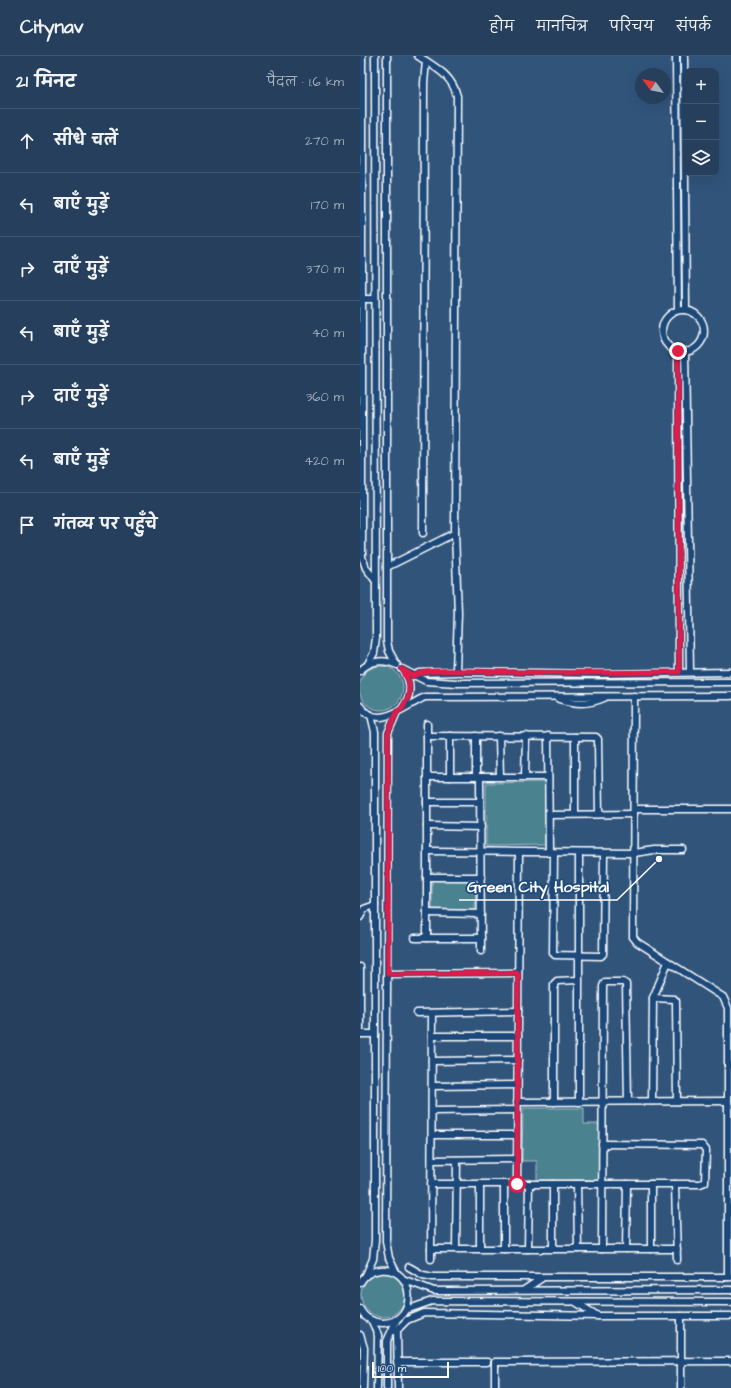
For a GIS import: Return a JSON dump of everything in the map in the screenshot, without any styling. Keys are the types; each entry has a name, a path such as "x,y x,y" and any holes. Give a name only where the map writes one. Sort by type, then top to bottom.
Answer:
{"street":[{"path":"362,56 362,558 363,563 375,580"},
{"path":"360,670 368,664 374,653 376,638 374,56"},
{"path":"387,56 387,641 389,651 396,664 413,676 426,682 731,682"},
{"path":"418,56 448,77 453,83 457,96 455,532 458,613 456,666 458,672"},
{"path":"676,56 678,310"},
{"path":"684,56 686,310"},
{"path":"423,533 424,91 426,61"},
{"path":"361,299 375,299"},
{"path":"678,310 686,310 698,316 702,321 704,334 697,346 685,352 678,351 666,344 662,330 667,317 678,310"},
{"path":"678,351 679,672"},
{"path":"685,352 690,672"},
{"path":"387,567 455,532"},
{"path":"368,664 382,661 396,664"},
{"path":"402,669 409,682 409,695 388,733 386,1241 389,1258 396,1272 405,1280 434,1290 731,1290"},
{"path":"413,676 420,673 458,672 600,674 731,672"},
{"path":"408,1267 423,1275 433,1277 730,1277 728,1008 723,997 637,942 633,937 634,696"},
{"path":"361,709 378,717 391,716 425,697 731,696"},
{"path":"366,1276 373,1259 375,1240 375,732 371,715"},
{"path":"427,724 427,938"},
{"path":"427,736 548,736 598,738 599,814"},
{"path":"450,736 450,777"},
{"path":"476,736 481,827 481,950"},
{"path":"499,736 500,777"},
{"path":"525,777 526,736"},
{"path":"548,736 553,953 555,955 601,956 603,954 604,853"},
{"path":"575,737 575,814"},
{"path":"427,777 548,777"},
{"path":"427,802 480,802"},
{"path":"549,815 731,809"},
{"path":"427,826 481,827"},
{"path":"427,851 634,853 683,850"},
{"path":"517,1184 519,853"},
{"path":"579,853 579,1102"},
{"path":"427,877 481,877"},
{"path":"360,917 364,909 375,905"},
{"path":"427,913 481,914"},
{"path":"415,938 481,938"},
{"path":"652,1101 653,998 654,990 668,962"},
{"path":"360,967 360,1034 375,1034"},
{"path":"388,974 518,973"},
{"path":"554,1102 554,984 556,981 578,980"},
{"path":"602,1249 603,983 623,982 626,984 628,1102"},
{"path":"653,998 674,998 676,1001 677,1101"},
{"path":"417,1013 518,1011"},
{"path":"431,1259 432,1013"},
{"path":"432,1036 518,1036"},
{"path":"432,1061 518,1060"},
{"path":"432,1086 518,1086"},
{"path":"517,1102 728,1101"},
{"path":"432,1111 517,1110"},
{"path":"432,1134 517,1135"},
{"path":"432,1184 700,1184 705,1182 706,1150 702,1145 602,1144"},
{"path":"432,1160 517,1159"},
{"path":"456,1249 457,1160"},
{"path":"480,1184 480,1249"},
{"path":"504,1184 504,1249"},
{"path":"528,1249 529,1184"},
{"path":"553,1184 553,1249"},
{"path":"577,1184 578,1249"},
{"path":"626,1249 627,1184"},
{"path":"651,1184 651,1249"},
{"path":"675,1184 677,1260"},
{"path":"431,1249 677,1249"},
{"path":"360,1282 375,1270 386,1269 396,1272"},
{"path":"524,1290 542,1278"},
{"path":"405,1280 409,1290 410,1300 406,1310"},
{"path":"387,1388 387,1341 396,1319 406,1310 432,1301 577,1303 731,1302"},
{"path":"577,1303 598,1316"},
{"path":"360,1311 372,1321 380,1323 396,1319"},
{"path":"398,1388 397,1330 407,1320 421,1313 598,1316 731,1316"},
{"path":"681,1316 681,1388"},
{"path":"372,1321 378,1335 377,1388"},
{"path":"360,1335 364,1348 363,1388"},
{"path":"494,1388 495,1362 731,1361"},
{"path":"397,1362 487,1362"}],"green space":[{"path":"381,666 393,670 399,676 403,688 399,700 393,706 381,710 369,706 363,700 359,688 363,676 369,670"},
{"path":"545,782 545,845 486,846 486,783"},
{"path":"432,880 476,881 475,910 432,909"},
{"path":"523,1108 584,1108 584,1124 600,1124 600,1180 537,1180 537,1161 522,1161"},
{"path":"383,1273 395,1277 401,1283 405,1295 401,1307 395,1313 383,1317 371,1313 365,1307 361,1295 365,1283 371,1277"}],"place":[{"name":"Green City Hospital","path":"659,859"}],"route":[{"path":"517,1184 518,973 388,974 388,733 390,725 397,712 407,701 409,695 409,682 402,669 413,676 420,673 458,672 600,674 679,672 678,351"}]}
